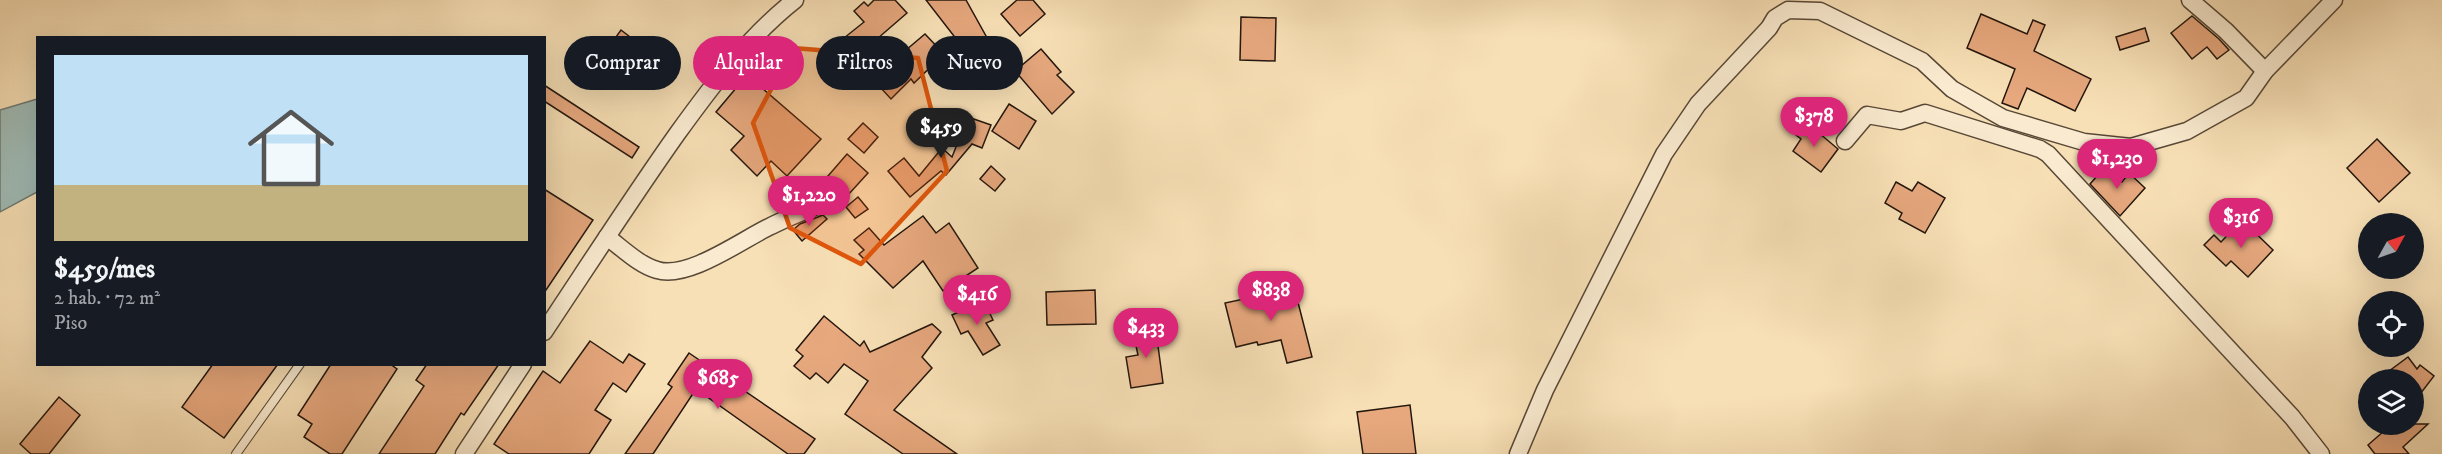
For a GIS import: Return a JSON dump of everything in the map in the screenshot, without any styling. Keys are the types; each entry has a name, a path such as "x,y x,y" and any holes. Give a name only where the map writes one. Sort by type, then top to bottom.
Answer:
{"street":[{"path":"546,329 705,96 737,56 795,0"},
{"path":"2190,0 2226,31 2265,71"},
{"path":"1518,454 1545,390 1664,154 1698,104 1756,42 1775,18 1788,10 1820,11 1922,61 1952,89 2003,118 2084,142 2131,147 2187,131 2246,98 2265,71 2334,0"},
{"path":"1845,141 1868,115 1901,121 1925,113 2040,149 2048,154 2292,417 2321,454"},
{"path":"607,237 647,266 659,271 669,271 715,258 769,227 821,204"},
{"path":"464,454 522,366"}],"lane":[{"path":"236,454 299,366"}],"highlighted area":[{"path":"793,48 918,58 947,171 861,264 790,228 753,123"}],"water":[{"path":"36,99 36,193 0,212 0,110"}],"building":[{"path":"874,0 895,0 907,13 880,36 846,36 864,22 854,11 864,2 868,6"},
{"path":"926,0 966,0 986,36 954,36"},
{"path":"1017,0 1033,0 1045,14 1020,36 1001,14"},
{"path":"1981,14 2027,34 2033,20 2045,25 2034,51 2091,79 2075,111 2027,88 2018,109 2002,103 2015,69 1967,48"},
{"path":"2192,16 2229,50 2217,59 2207,47 2192,59 2171,33"},
{"path":"1241,17 1276,18 1275,61 1240,60"},
{"path":"2145,28 2149,41 2120,50 2116,37"},
{"path":"621,30 629,36 617,36"},
{"path":"925,34 927,36 926,71 914,83 914,43"},
{"path":"1041,49 1061,72 1057,75 1074,92 1052,114 1023,80 1023,64"},
{"path":"546,86 639,147 632,158 546,102"},
{"path":"734,90 764,90 821,139 787,176 771,161 757,176 731,150 744,136 716,112"},
{"path":"883,90 900,90 891,99"},
{"path":"1009,104 1036,121 1019,149 992,131"},
{"path":"968,117 991,125 982,148 972,144 946,175 941,171 910,197 888,171 904,158 919,176 942,148 952,157"},
{"path":"1806,122 1838,149 1821,172 1793,151 1801,139 1796,135"},
{"path":"863,123 878,137 864,153 848,139"},
{"path":"2377,139 2410,173 2379,202 2347,168"},
{"path":"847,154 868,173 848,195 828,176"},
{"path":"991,166 1005,179 995,191 980,179"},
{"path":"2105,167 2122,182 2129,173 2145,188 2120,216 2090,184"},
{"path":"1896,182 1912,191 1918,182 1945,198 1925,233 1899,219 1902,213 1885,203"},
{"path":"546,190 593,220 546,290"},
{"path":"858,197 868,209 855,218 846,207"},
{"path":"823,215 827,219 802,241 793,230 800,224"},
{"path":"923,216 936,233 949,223 978,268 943,291 923,261 893,288 859,254 864,250 854,240 869,228 884,245"},
{"path":"2242,220 2273,250 2248,277 2231,261 2226,266 2204,245 2214,235 2221,242"},
{"path":"1292,279 1312,357 1287,363 1281,340 1236,347 1225,303 1282,291 1280,283"},
{"path":"1095,290 1096,324 1047,325 1046,292"},
{"path":"984,301 993,320 986,323 1000,345 983,355 968,331 961,334 952,315"},
{"path":"824,316 860,346 864,341 870,352 932,324 941,332 922,357 932,368 894,410 957,454 903,454 845,414 868,381 844,364 828,383 816,373 810,379 794,366 803,356 796,350"},
{"path":"1151,318 1153,325 1155,324 1163,383 1131,388 1126,357 1138,355 1136,346 1144,345 1140,320"},
{"path":"590,341 623,363 629,354 645,364 626,392 613,383 595,410 611,420 589,454 509,454 494,444 543,371 560,383"},
{"path":"689,353 815,439 804,454 788,454 696,389 653,454 625,454 672,387 668,384"},
{"path":"2408,357 2417,369 2392,369"},
{"path":"2420,365 2434,376 2424,389 2424,369 2417,369"},
{"path":"212,366 277,366 224,438 182,407"},
{"path":"330,366 393,366 397,369 342,454 330,454 304,437 312,424 298,415"},
{"path":"426,366 498,366 464,415 461,413 435,454 379,454 424,386 416,380"},
{"path":"59,397 80,415 49,454 31,454 20,444"},
{"path":"1410,405 1416,454 1363,454 1357,412"},
{"path":"2379,435 2416,435 2403,447 2409,454 2375,454 2368,445"}]}
